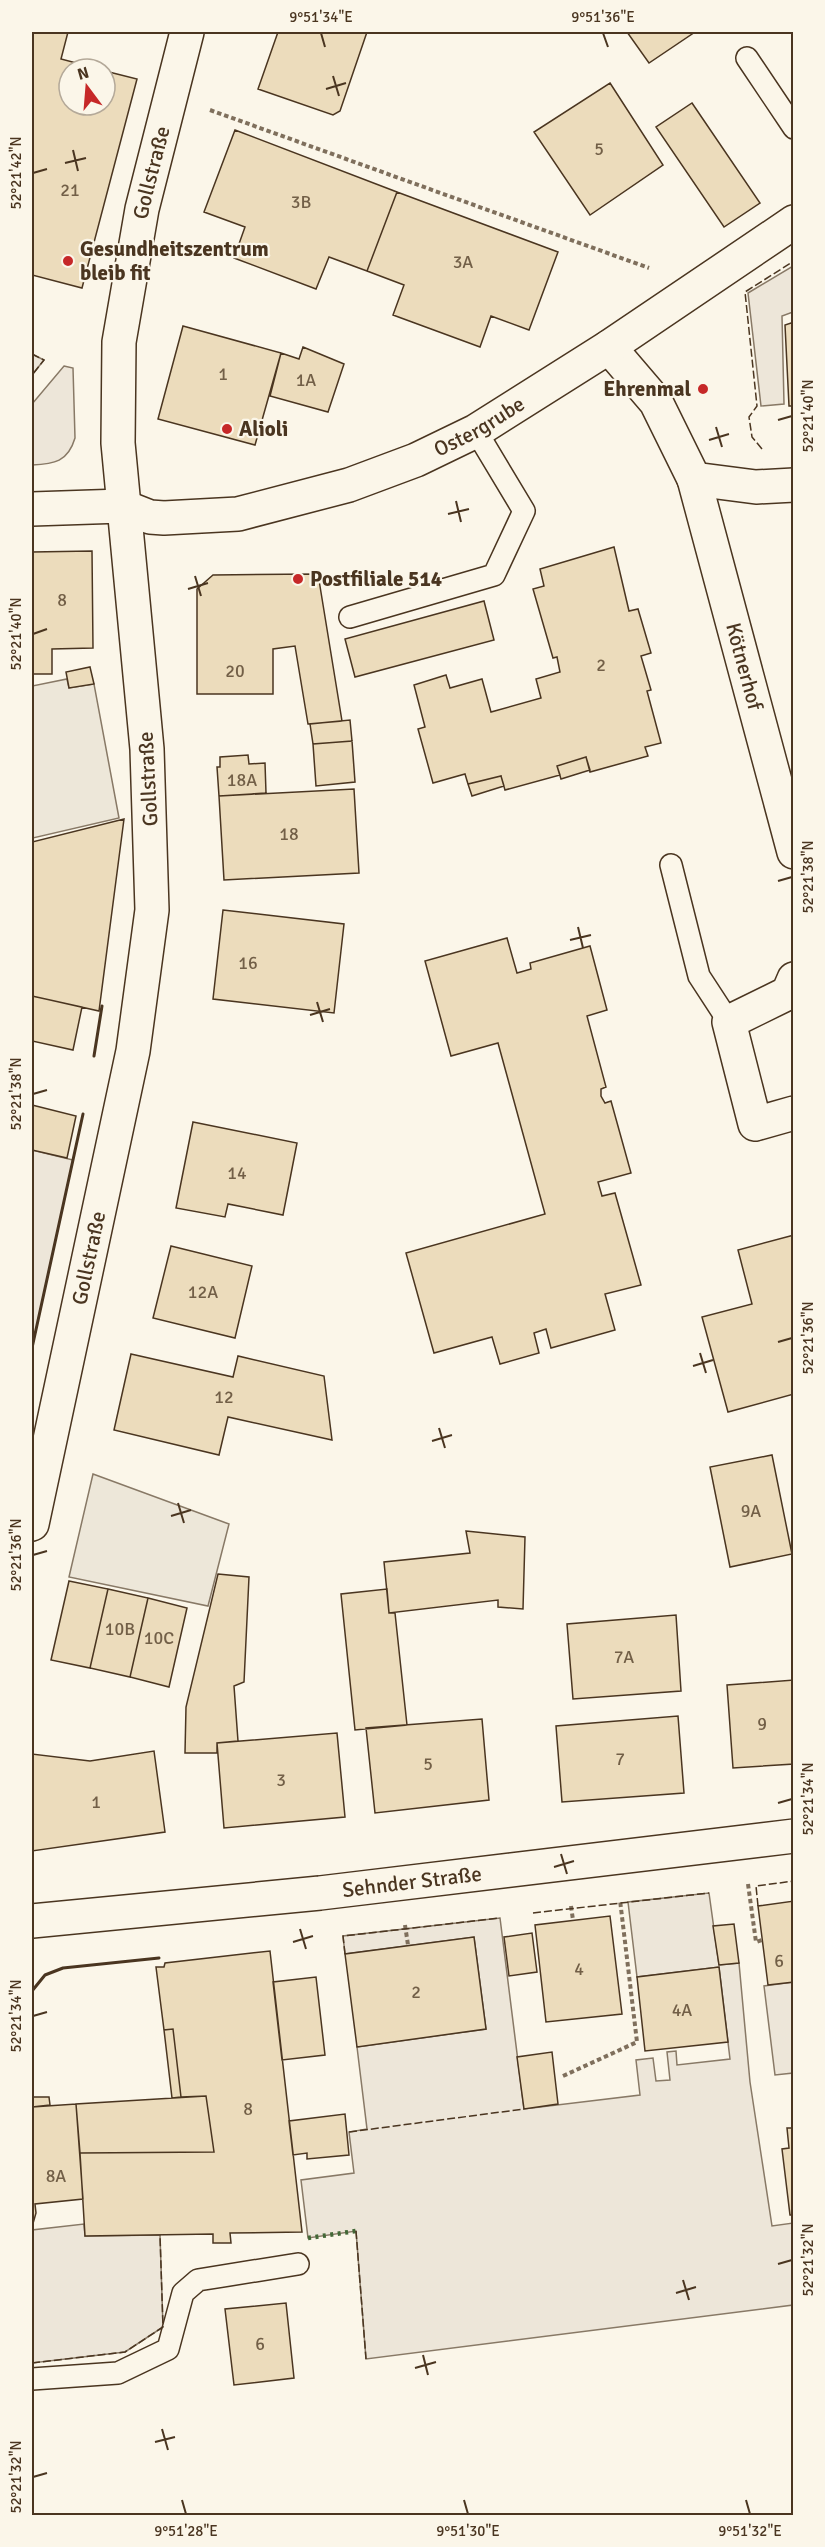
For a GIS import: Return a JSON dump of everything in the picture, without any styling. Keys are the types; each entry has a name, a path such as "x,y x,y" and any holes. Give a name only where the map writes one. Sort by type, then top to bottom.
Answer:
{"street":[{"name":"Gollstraße","path":"32,1524 133,1051 152,910 147,749 122,506 117,413 119,342 142,209 187,32"},
{"name":"Ostergrube","path":"122,506 150,517 238,514 348,485 416,460 476,431 609,346 794,222"},
{"name":"Kötnerhof","path":"609,346 656,402 694,479 794,852"},
{"path":"694,479 756,487 794,485"},
{"path":"32,509 122,506"},
{"path":"794,979 788,993 729,1022 755,1124 794,1113"},
{"name":"Sehnder Straße","path":"32,1920 320,1893 794,1836"}],"lane":[{"path":"747,58 794,128"},
{"path":"350,616 494,575 524,511 476,431"},
{"path":"671,865 699,976 729,1022"},
{"path":"32,2379 118,2373 168,2349 183,2293 198,2280 298,2264"}],"path":[{"path":"170,96 699,286"},
{"path":"742,1842 756,1942 762,1940"},
{"path":"562,2076 637,2042 615,1857"}],"shaded area":[{"path":"793,266 793,312 782,316 784,404 761,406 748,293"},
{"path":"32,354 44,360 32,375"},
{"path":"64,366 73,368 75,438 64,457 47,464 32,465 32,404"},
{"path":"67,679 69,688 94,684 119,818 33,838 32,686"},
{"path":"32,1150 73,1160 32,1348"},
{"path":"93,1474 229,1524 208,1606 69,1577"},
{"path":"709,1893 719,1965 739,1963 750,2082 772,2226 793,2223 793,2305 366,2359 356,2231 308,2238 301,2180 354,2173 349,2132 367,2129 357,2047 486,2029 474,1937 345,1954 343,1936 500,1918 524,2109 640,2095 636,2060 653,2058 656,2081 670,2080 667,2052 676,2051 677,2065 730,2059 719,1967 637,1977 628,1902"},
{"path":"793,1982 793,2073 775,2075 764,1986"},
{"path":"84,2224 85,2236 160,2235 163,2327 125,2352 32,2363 32,2230"}],"building":[{"path":"32,32 68,32 62,57 57,57 57,117 117,117 117,74 137,79 82,288 32,275"},
{"path":"278,32 367,32 340,111 333,115 258,89"},
{"path":"627,32 695,32 649,63"},
{"path":"610,83 663,165 590,215 534,132"},
{"path":"692,103 760,203 724,227 656,127"},
{"path":"235,130 397,192 367,271 329,257 316,289 234,258 245,227 204,212"},
{"path":"397,192 558,252 529,330 491,316 480,347 393,315 404,285 367,271"},
{"path":"794,322 794,406 789,406 785,325"},
{"path":"183,326 281,353 255,445 158,419"},
{"path":"303,347 344,364 328,412 270,396 281,353 299,359"},
{"path":"614,547 629,611 638,609 651,653 641,656 651,690 647,691 661,743 645,747 648,756 590,772 586,757 557,766 560,775 505,790 501,776 468,784 465,774 433,783 418,729 425,727 414,685 446,675 450,688 482,679 491,712 541,698 536,679 560,672 557,657 553,658 533,589 544,586 540,569"},
{"path":"92,551 93,648 52,649 52,674 32,674 32,552"},
{"path":"318,574 342,721 308,724 295,646 273,649 273,694 197,694 197,589 213,575"},
{"path":"484,601 494,640 355,677 345,639"},
{"path":"90,667 94,684 69,688 66,672"},
{"path":"350,720 352,741 313,744 310,724"},
{"path":"352,741 355,782 316,786 313,744"},
{"path":"248,755 249,764 265,763 266,793 219,796 217,767 220,767 220,757"},
{"path":"586,757 590,770 561,779 557,766"},
{"path":"501,776 504,786 472,796 468,784"},
{"path":"354,789 359,873 224,880 219,796"},
{"path":"124,819 99,1011 32,996 32,842"},
{"path":"223,910 344,924 334,1013 213,999"},
{"path":"507,938 517,973 531,969 530,963 590,946 607,1010 587,1016 606,1087 601,1089 601,1096 605,1103 611,1101 631,1173 598,1182 602,1196 615,1193 641,1285 605,1294 615,1330 551,1348 546,1329 534,1333 539,1353 500,1364 492,1337 434,1353 406,1253 545,1214 498,1043 451,1056 425,961"},
{"path":"32,996 82,1007 73,1050 32,1041"},
{"path":"32,1105 76,1116 67,1158 32,1150"},
{"path":"193,1122 297,1143 283,1215 228,1204 225,1217 176,1208"},
{"path":"794,1235 794,1394 728,1412 702,1317 752,1304 738,1250"},
{"path":"171,1246 252,1266 235,1338 153,1318"},
{"path":"131,1354 233,1377 238,1356 324,1376 332,1440 228,1417 219,1455 114,1430"},
{"path":"772,1455 792,1554 730,1567 710,1467"},
{"path":"466,1531 525,1537 523,1609 498,1607 498,1600 389,1613 384,1562 470,1553"},
{"path":"218,1574 249,1577 244,1682 234,1686 238,1741 217,1743 217,1753 185,1753 186,1707"},
{"path":"69,1581 108,1589 90,1668 51,1660"},
{"path":"108,1589 148,1598 130,1677 90,1668"},
{"path":"387,1589 389,1613 395,1613 407,1725 355,1730 341,1594"},
{"path":"148,1598 187,1608 169,1687 130,1677"},
{"path":"676,1615 681,1691 573,1699 567,1624"},
{"path":"794,1680 794,1764 733,1768 727,1685"},
{"path":"678,1716 684,1793 562,1802 556,1726"},
{"path":"482,1719 489,1800 375,1813 366,1728"},
{"path":"337,1733 345,1817 224,1828 217,1743"},
{"path":"154,1751 165,1832 32,1851 32,1754 90,1761"},
{"path":"794,1901 794,1982 768,1985 758,1906"},
{"path":"610,1916 622,2014 546,2022 535,1925"},
{"path":"734,1924 739,1963 719,1965 713,1926"},
{"path":"532,1933 537,1972 509,1976 504,1937"},
{"path":"474,1937 486,2029 357,2047 345,1954"},
{"path":"270,1951 302,2232 230,2233 231,2243 213,2243 213,2234 85,2236 80,2153 214,2152 206,2096 181,2097 173,2029 164,2030 156,1967 164,1967 165,1963"},
{"path":"719,1967 728,2042 645,2051 637,1977"},
{"path":"316,1977 325,2055 282,2060 273,1982"},
{"path":"173,2029 181,2097 172,2098 164,2030"},
{"path":"552,2052 558,2104 524,2109 517,2057"},
{"path":"206,2096 214,2152 80,2153 76,2104"},
{"path":"32,2097 49,2097 50,2105 32,2107"},
{"path":"76,2104 83,2199 35,2204 36,2213 32,2227 32,2107"},
{"path":"345,2114 349,2155 307,2159 307,2153 293,2155 289,2121"},
{"path":"787,2128 794,2128 794,2215 790,2215 782,2149 789,2148"},
{"path":"286,2303 294,2378 234,2385 225,2309"}],"hedge":[{"path":"308,2238 356,2231"}],"fence":[{"path":"762,449 752,437 749,417 757,406 745,292 794,261"},
{"path":"32,354 44,360 32,375"},
{"path":"758,1906 756,1886 794,1881"},
{"path":"533,1913 709,1893"},
{"path":"345,1954 343,1936 500,1918"},
{"path":"349,2132 524,2109"},
{"path":"356,2231 366,2359"},
{"path":"32,2363 125,2352 163,2327 160,2235"}],"wall":[{"path":"94,1056 102,1006"},
{"path":"32,1348 83,1114"},
{"path":"32,1991 45,1975 63,1968 159,1958"}],"place":[{"name":"Gesundheitszentrum bleib fit","path":"68,261"},
{"name":"Ehrenmal","path":"703,389"},
{"name":"Alioli","path":"227,429"},
{"name":"Postfiliale 514","path":"298,579"}]}
